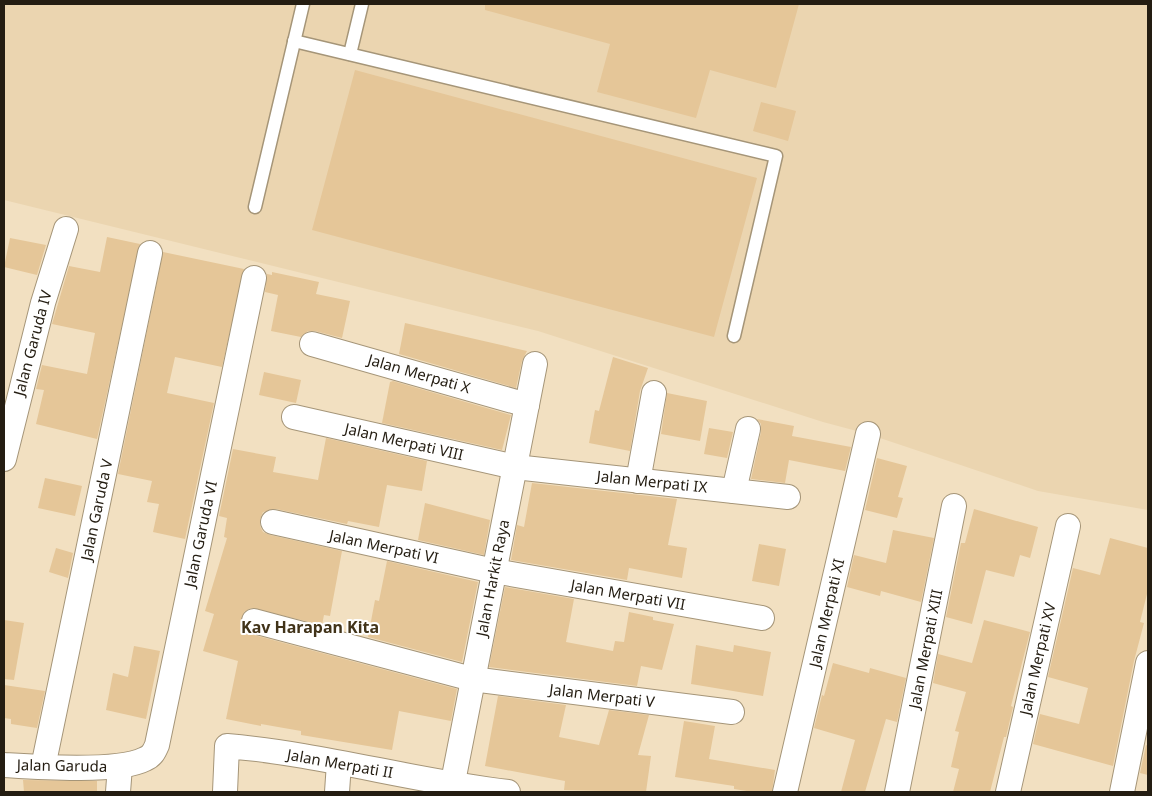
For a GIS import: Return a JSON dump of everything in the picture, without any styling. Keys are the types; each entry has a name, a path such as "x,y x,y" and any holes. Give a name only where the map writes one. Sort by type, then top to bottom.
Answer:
{"street":[{"name":"Jalan Garuda IV","path":"4,458 43,303 66,229"},
{"name":"Jalan Garuda V","path":"43,767 150,253"},
{"name":"Jalan Garuda VI","path":"120,766 144,760 152,755 157,745 254,278"},
{"name":"Jalan Merpati X","path":"312,344 527,405"},
{"name":"Jalan Harkit Raya","path":"452,789 472,680 536,364"},
{"path":"638,481 654,393"},
{"name":"Jalan Merpati VIII","path":"294,417 515,468"},
{"path":"734,491 748,429"},
{"name":"Jalan Merpati XI","path":"785,792 868,434"},
{"name":"Jalan Merpati IX","path":"515,468 788,497"},
{"name":"Jalan Merpati XIII","path":"897,792 954,506"},
{"name":"Jalan Merpati VI","path":"273,522 494,571"},
{"name":"Jalan Merpati XV","path":"1008,792 1068,526"},
{"name":"Jalan Merpati VII","path":"494,571 762,618"},
{"name":"Jalan Merpati V","path":"254,621 472,680 732,712"},
{"path":"1122,792 1148,663"},
{"name":"Jalan Merpati II","path":"225,792 227,746 339,763 452,789 508,792"},
{"path":"337,792 339,763"},
{"name":"Jalan Garuda","path":"4,765 43,767 120,766"},
{"path":"118,792 120,766"}],"lane":[{"path":"255,207 303,4"},
{"path":"350,54 362,4"},
{"path":"294,41 776,156 734,336"}],"shaded area":[{"path":"4,4 1148,4 1148,510 1038,491 868,434 823,422 538,331 4,200"}],"building":[{"path":"485,4 799,4 776,88 710,70 696,118 597,92 610,44 485,10"},
{"path":"355,70 757,178 714,337 312,230"},
{"path":"761,102 796,111 788,141 753,131"},
{"path":"107,237 140,244 97,439 36,424 44,390 36,389 42,365 87,374 95,333 52,324 69,266 100,272"},
{"path":"10,238 46,245 37,275 4,267"},
{"path":"163,252 244,269 222,367 175,357 167,393 214,403 185,539 153,532 159,504 147,502 152,481 118,474"},
{"path":"272,272 319,282 316,294 350,301 342,338 315,331 308,331 301,337 271,331 278,295 265,292 267,274 272,275"},
{"path":"405,323 527,351 522,361 516,388 399,354"},
{"path":"613,357 648,368 640,391 630,451 589,443 595,410 599,411"},
{"path":"264,372 301,380 296,403 259,395"},
{"path":"393,381 511,415 502,450 382,423 390,382"},
{"path":"667,393 707,401 700,441 661,434"},
{"path":"757,419 794,426 792,436 851,447 845,471 789,460 785,483 751,479 761,432 761,424"},
{"path":"709,428 733,432 727,458 704,454"},
{"path":"326,438 427,461 422,491 387,485 379,527 348,521 347,524 276,509 263,512 260,526 263,532 342,551 330,616 324,615 322,625 251,608 244,612 241,624 244,630 250,634 457,689 451,721 399,711 392,750 301,735 301,731 226,719 238,661 203,651 214,614 205,611 227,538 224,537 227,518 219,516 233,449 276,457 273,472 318,480"},
{"path":"877,458 907,466 898,497 903,498 897,518 865,510"},
{"path":"45,478 82,486 75,516 38,508"},
{"path":"532,483 677,499 668,545 687,548 682,578 629,568 627,580 511,560 517,525 524,527"},
{"path":"425,503 490,520 484,555 418,540"},
{"path":"974,509 1038,527 1030,558 1020,555 1014,577 986,570 972,624 946,617 961,543 965,543"},
{"path":"893,530 934,538 921,602 881,591 880,596 847,587 854,555 886,563"},
{"path":"1110,538 1148,548 1148,590 1140,622 1144,623 1134,661 1113,766 1033,744 1040,714 1079,724 1088,688 1048,677 1073,568 1100,575"},
{"path":"759,544 786,549 779,586 752,581"},
{"path":"56,548 73,553 68,578 49,572"},
{"path":"387,561 478,582 462,662 368,637 375,600 379,601"},
{"path":"505,587 574,599 566,642 613,651 615,641 624,642 629,612 653,617 653,620 674,624 662,670 641,666 637,686 489,667"},
{"path":"4,620 24,623 14,680 4,679"},
{"path":"984,620 1030,632 1011,706 1013,707 1006,737 1004,737 990,792 953,792 959,769 951,767 959,732 955,731 966,692 933,683 938,654 972,663"},
{"path":"696,645 733,652 734,645 771,652 763,696 691,684"},
{"path":"134,646 160,651 146,719 106,710 113,673 128,677"},
{"path":"833,663 869,673 870,668 906,678 897,722 886,719 865,792 841,792 855,740 814,728 822,695 824,696"},
{"path":"4,685 45,691 37,728 11,724 11,719 4,718"},
{"path":"498,696 566,705 559,737 599,745 609,710 649,715 638,755 651,756 646,792 564,790 565,781 485,766"},
{"path":"684,721 715,726 709,759 775,770 772,792 753,792 734,789 734,786 675,777"},
{"path":"1146,745 1148,746 1148,775 1140,773"},
{"path":"23,780 97,781 97,792 24,792"}],"district":[{"name":"Kav Harapan Kita","path":"310,627"}]}
